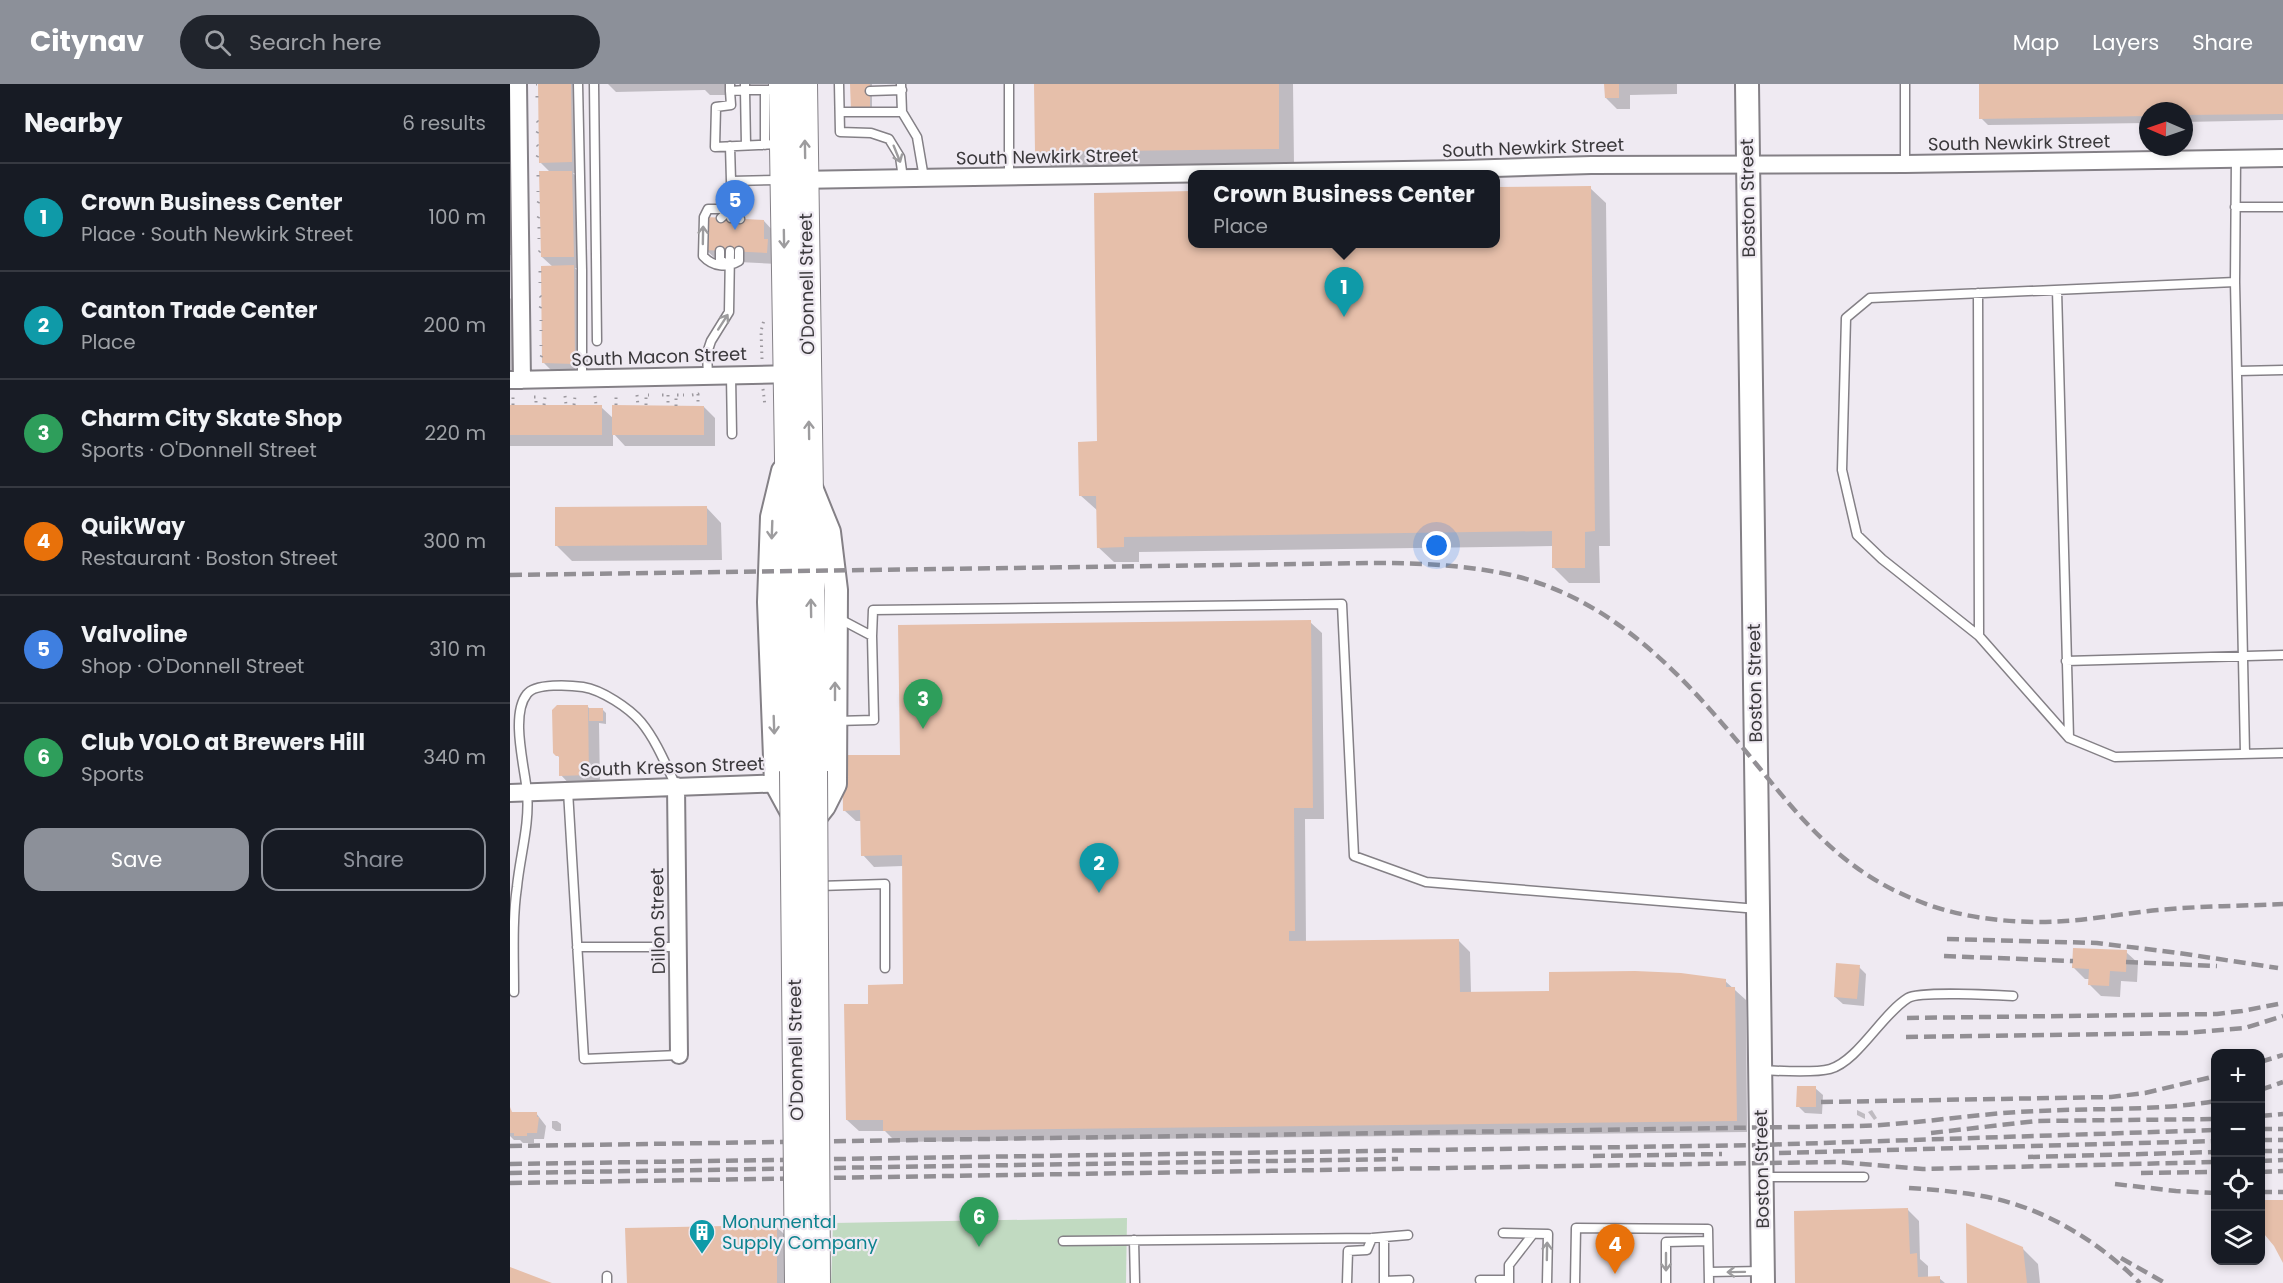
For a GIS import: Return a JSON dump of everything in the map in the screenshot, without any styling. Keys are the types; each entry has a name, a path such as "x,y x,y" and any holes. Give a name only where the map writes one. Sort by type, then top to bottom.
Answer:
{"main road":[{"name":"Boston Street","path":"1747,84 1763,1277"},
{"name":"O'Donnell Street","path":"780,88 774,144 794,180"},
{"name":"O'Donnell Street","path":"780,88 794,180 797,374 810,484 804,777 800,1283"},
{"name":"O'Donnell Street","path":"797,374 788,453 804,777 817,1283"},
{"name":"O'Donnell Street","path":"800,1283 803,845 798,825 804,777 835,721 836,590 829,532 810,484"},
{"name":"O'Donnell Street","path":"803,845 808,826 824,806 804,777"}],"street":[{"path":"516,380 514,109 518,84"},
{"name":"South Newkirk Street","path":"1463,170 1592,165 1905,164 2283,158"},
{"name":"South Newkirk Street","path":"794,180 1188,174"},
{"name":"South Macon Street","path":"516,380 797,374"},
{"name":"South Kresson Street","path":"510,793 676,786 804,777"},
{"name":"Dillon Street","path":"676,786 679,1055"}],"lane":[{"path":"578,84 582,379"},
{"path":"594,84 597,341"},
{"path":"1009,84 1009,177"},
{"path":"1905,84 1905,164"},
{"path":"745,87 746,146"},
{"path":"870,91 901,87 902,112 917,137 924,178"},
{"path":"774,144 715,147 716,107 731,105 730,88 780,88"},
{"path":"850,91 839,88 840,132 871,133 889,139 900,157 903,178"},
{"path":"840,112 902,112"},
{"path":"730,146 734,215"},
{"path":"2236,159 2235,282 2245,753"},
{"path":"731,181 794,180"},
{"path":"2235,207 2283,207"},
{"path":"729,266 720,260 730,251 739,261 729,266 711,263 703,256 704,217 708,209 734,215"},
{"path":"721,218 734,215"},
{"path":"708,376 709,348 729,312 729,266"},
{"path":"2235,282 1870,298 1846,318 1842,470 1857,535 1882,559 1979,636 2069,738 2115,757 2283,753"},
{"path":"2057,290 2069,738"},
{"path":"1978,293 1979,636"},
{"path":"2238,371 2283,370"},
{"path":"731,376 732,434"},
{"path":"835,721 874,720 873,610 1342,604 1354,856 1426,882 1759,909"},
{"path":"836,616 872,636"},
{"path":"2066,661 2283,655"},
{"path":"514,992 516,889 526,826 527,793 519,740 521,709 526,694 536,687 584,687 605,694 641,722 676,786"},
{"path":"568,791 584,1059 679,1055"},
{"path":"803,886 885,884 885,968"},
{"path":"577,947 678,947"},
{"path":"1761,1070 1830,1069 1848,1059 1885,1017 1910,997 2013,996"},
{"path":"1762,1177 1864,1177"},
{"path":"1575,1283 1576,1228 1708,1229 1709,1283"},
{"path":"1503,1233 1548,1234 1547,1283"},
{"path":"1480,1280 1509,1282 1509,1265 1533,1234"},
{"path":"1063,1241 1372,1238 1408,1235"},
{"path":"1384,1237 1384,1282 1409,1280"},
{"path":"1347,1283 1348,1251 1367,1250 1372,1238"},
{"path":"1134,1240 1135,1283"},
{"path":"1666,1283 1666,1242 1708,1241"},
{"path":"1708,1272 1763,1277"}],"path":[{"path":"692,395 698,394 698,405"},
{"path":"616,405 616,395 623,395"},
{"path":"632,395 638,395 638,406"},
{"path":"646,405 646,395 654,395"},
{"path":"662,395 668,395 668,406"},
{"path":"676,406 676,395 684,395"},
{"path":"544,405 544,397 551,396"},
{"path":"560,396 566,396 566,405"},
{"path":"574,405 574,396 582,396"},
{"path":"590,396 596,396 596,405"},
{"path":"513,405 513,397 521,397"},
{"path":"529,397 536,397 536,405"}],"green space":[{"path":"1127,1218 1126,1283 831,1283 833,1223"}],"building":[{"path":"538,84 571,84 572,162 539,163"},
{"path":"850,84 870,84 870,110 851,110"},
{"path":"1034,84 1279,84 1279,149 1035,152"},
{"path":"1604,84 1619,84 1619,98 1605,98"},
{"path":"1979,84 2283,84 2283,114 2193,115 2193,102 2139,102 2139,116 1979,119"},
{"path":"539,171 572,171 574,257 541,257"},
{"path":"1591,186 1595,531 1585,532 1585,568 1552,568 1552,531 1124,537 1124,547 1097,548 1096,496 1079,496 1078,442 1097,441 1094,193 1188,191 1188,248 1500,248 1500,187"},
{"path":"706,217 764,220 764,239 768,239 767,253 705,250"},
{"path":"574,265 575,364 542,363 541,266"},
{"path":"510,405 602,405 602,435 510,435"},
{"path":"612,405 704,406 704,435 612,435"},
{"path":"707,506 707,545 555,546 555,507"},
{"path":"1311,620 1313,808 1294,808 1295,931 1289,931 1289,941 1459,939 1460,992 1549,991 1549,972 1635,971 1681,973 1726,979 1726,987 1735,987 1737,1121 883,1131 883,1120 846,1120 844,1004 868,1004 868,985 903,984 902,855 861,856 860,810 843,811 842,755 900,755 898,625"},
{"path":"557,705 588,705 589,775 559,776 559,756 553,753 552,710"},
{"path":"589,708 603,708 603,721 589,721"},
{"path":"2073,948 2127,950 2126,972 2110,971 2109,986 2088,985 2089,969 2072,968"},
{"path":"1836,963 1860,965 1857,999 1834,997"},
{"path":"1797,1086 1816,1086 1816,1107 1796,1107"},
{"path":"510,1107 512,1112 537,1112 537,1117 539,1117 537,1133 514,1136 514,1133 510,1133"},
{"path":"2265,1200 2283,1200 2283,1263 2265,1235"},
{"path":"1908,1208 1910,1254 1917,1253 1918,1277 1940,1276 1940,1283 1795,1283 1794,1211"},
{"path":"1966,1223 2023,1247 2027,1283 1967,1283"},
{"name":"Monumental Supply Company","path":"777,1225 777,1283 627,1283 625,1228"},
{"path":"510,1267 552,1283 510,1283"}],"railway":[{"path":"510,575 1376,563 1444,565 1511,575 1550,587 1585,604 1618,624 1649,649 1705,704 1795,810 1833,849 1854,866 1903,895 1964,915 2032,922 2077,920 2146,911 2283,904"},
{"path":"1947,939 2097,943 2278,968"},
{"path":"1944,956 2073,961"},
{"path":"2126,962 2217,966"},
{"path":"1907,1018 2217,1014 2283,1003"},
{"path":"1906,1037 2184,1033 2245,1028 2283,1016"},
{"path":"2265,1060 2283,1055"},
{"path":"1821,1102 2111,1097 2145,1093 2211,1077"},
{"path":"2265,1088 2283,1082"},
{"path":"510,1146 1860,1126 2016,1112 2149,1108 2211,1102"},
{"path":"2265,1116 2283,1114"},
{"path":"1931,1133 2036,1121 2211,1119"},
{"path":"2265,1129 2283,1129"},
{"path":"510,1164 1761,1145 2211,1130"},
{"path":"2265,1140 2283,1140"},
{"path":"1779,1153 2211,1141"},
{"path":"2265,1151 2283,1151"},
{"path":"2028,1157 2211,1152"},
{"path":"1593,1156 1722,1154"},
{"path":"510,1173 1398,1159"},
{"path":"2265,1161 2283,1160"},
{"path":"510,1183 1839,1162 1923,1169 2211,1162"},
{"path":"2265,1172 2283,1171"},
{"path":"2141,1173 2211,1172"},
{"path":"2115,1184 2211,1193"},
{"path":"1909,1188 1982,1196 2013,1203 2033,1211 2072,1230 2090,1242 2140,1283"},
{"path":"2265,1192 2283,1192"},
{"path":"2121,1258 2165,1283"}],"place":[{"name":"Valvoline","path":"735,230"},
{"name":"Crown Business Center","path":"1344,317"},
{"name":"Charm City Skate Shop","path":"923,729"},
{"name":"Canton Trade Center","path":"1099,893"},
{"name":"Club VOLO at Brewers Hill","path":"979,1247"},
{"name":"Monumental Supply Company","path":"702,1255"},
{"name":"QuikWay","path":"1615,1274"}]}
